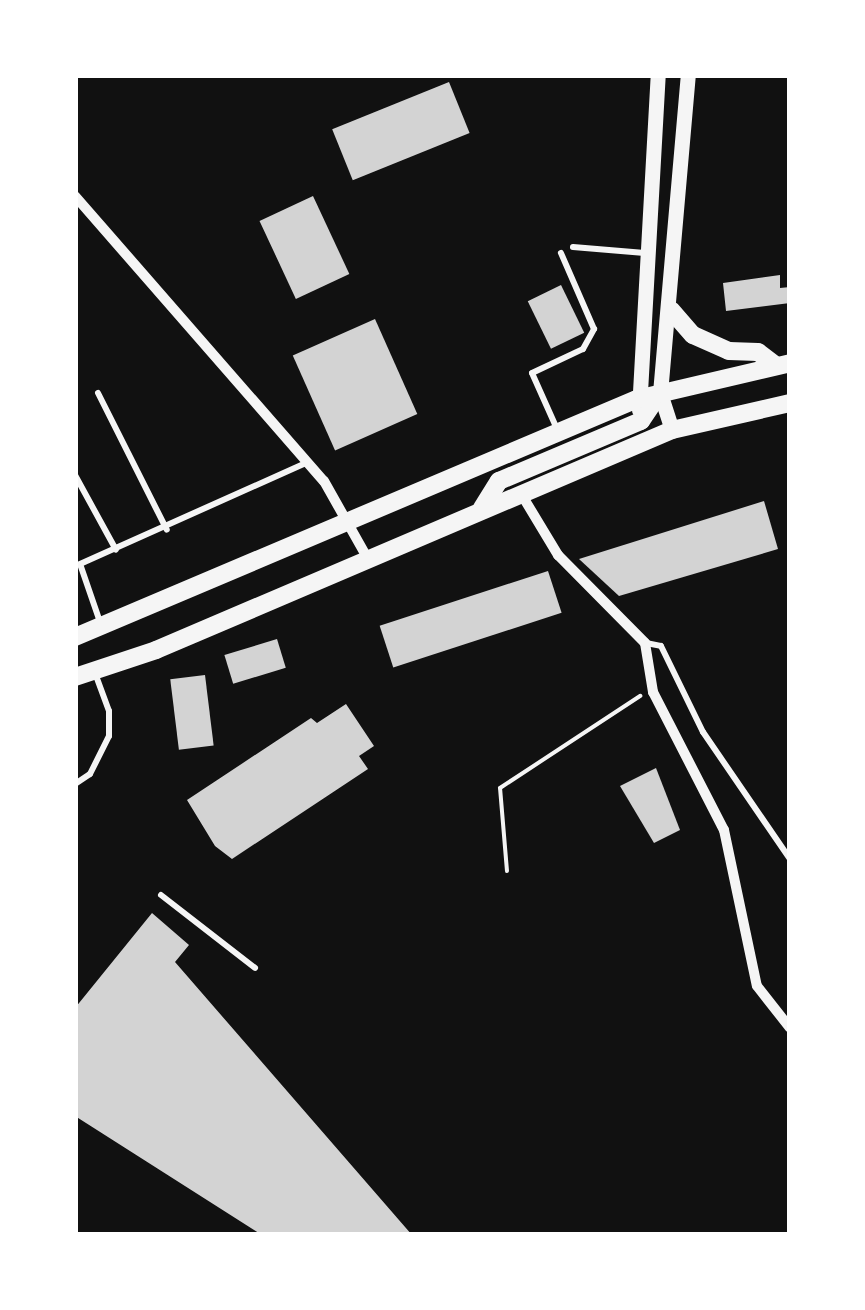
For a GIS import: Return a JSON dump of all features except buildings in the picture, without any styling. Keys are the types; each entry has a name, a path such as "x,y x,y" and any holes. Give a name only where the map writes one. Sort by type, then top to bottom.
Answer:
{"main road":[{"path":"670,310 692,335 729,350 758,352 782,364"},
{"path":"75,637 352,523 558,430 637,399 782,364"},
{"path":"482,508 500,481 641,421 660,393"},
{"path":"75,678 672,430 790,403"}],"street":[{"path":"648,440 637,399 658,75"},
{"path":"672,430 660,393 688,75"},
{"path":"75,196 306,463 352,523 368,559"},
{"path":"520,491 558,555 645,643 652,688 724,830 757,986 790,1028"}],"lane":[{"path":"573,247 645,252"},
{"path":"558,430 532,372 582,349 594,330 560,252"},
{"path":"98,394 167,530"},
{"path":"80,564 167,530 306,463"},
{"path":"75,475 116,550"},
{"path":"75,555 102,628"},
{"path":"75,588 84,586"},
{"path":"645,643 661,646 703,732 790,859"},
{"path":"75,784 90,774 108,736 109,711 95,672"},
{"path":"161,895 255,968"}],"path":[{"path":"506,871 500,788 652,688"}]}
